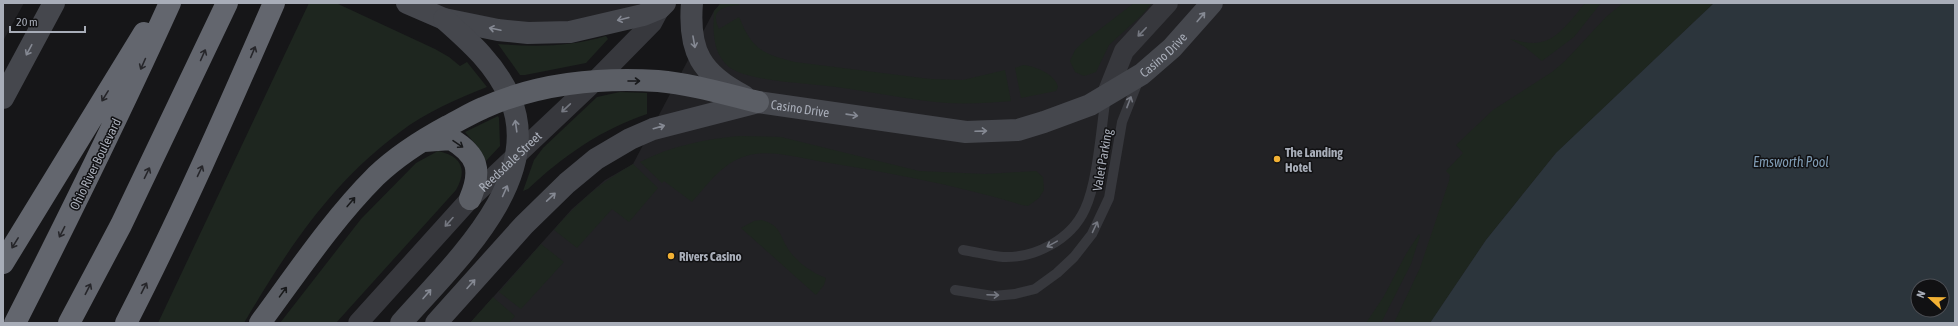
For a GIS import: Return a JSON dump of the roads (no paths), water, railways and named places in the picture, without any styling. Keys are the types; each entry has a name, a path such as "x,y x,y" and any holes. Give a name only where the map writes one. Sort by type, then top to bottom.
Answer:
{"highway":[{"path":"3,263 162,3"},
{"name":"Ohio River Boulevard","path":"15,323 121,111 170,3"},
{"path":"69,323 125,218 227,3"},
{"path":"126,323 158,260 215,139 274,3"},
{"path":"260,323 326,233 354,199 377,175 402,154 483,108 510,98 566,84 594,81 657,81 690,85 758,102"},
{"path":"421,142 451,140 471,154 478,177 470,199"}],"main road":[{"path":"3,98 54,3"},
{"path":"407,3 444,19 498,30 528,33 570,32 643,15 663,5"},
{"path":"692,3 693,40 695,51 706,68 727,87 758,102"},
{"name":"Casino Drive","path":"436,323 524,225 567,183 596,159 630,139 653,129 758,102 966,132 1018,130 1080,109 1106,96 1142,74 1172,48 1212,3"},
{"path":"401,323 486,225 507,188 515,155 517,133 510,98 487,60 472,44 444,19"}],"street":[{"name":"Casino Drive","path":"1106,96 1124,50 1168,3"},
{"name":"Reedsdale Street","path":"358,323 470,199 594,81 652,23 663,5"}],"lane":[{"name":"Valet Parking","path":"955,290 993,296 1015,294 1035,288 1057,273 1074,257 1092,234 1109,198 1122,122 1142,74"},
{"name":"Valet Parking","path":"963,250 1003,257 1039,251 1061,239 1077,223 1085,209 1091,190 1106,96"}],"water":[{"name":"Emsworth Pool","path":"1714,3 1955,3 1955,323 1430,323 1486,240 1556,153"}],"place":[{"name":"The Landing Hotel","path":"1277,159"},
{"name":"Rivers Casino","path":"671,256"}]}
